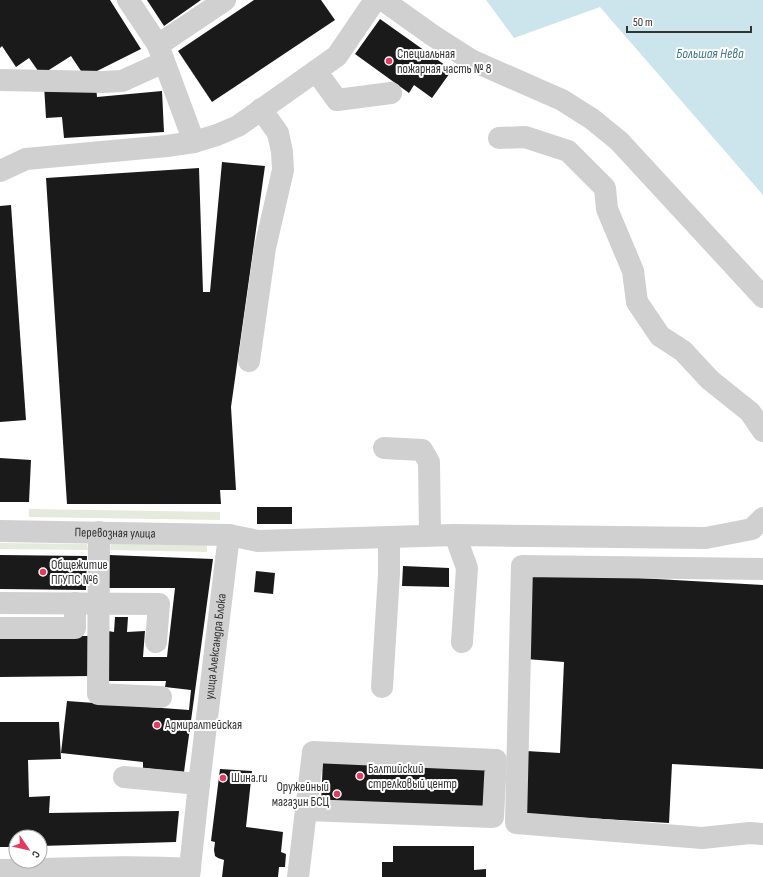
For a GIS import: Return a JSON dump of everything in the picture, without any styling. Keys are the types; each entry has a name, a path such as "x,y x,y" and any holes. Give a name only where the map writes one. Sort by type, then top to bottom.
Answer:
{"street":[{"path":"128,0 161,54 194,142"},
{"path":"0,80 122,81 161,54 225,0"},
{"path":"0,171 26,159 167,146 194,142 218,136 238,126 337,56 375,0"},
{"path":"383,0 432,35 471,60 562,100 592,119 619,141 763,297"},
{"path":"316,71 337,100 391,93"},
{"path":"249,362 265,248 283,170 282,152 278,133 261,109"},
{"path":"499,138 525,137 568,150 605,188 607,209 633,271 637,302 660,336 683,351 710,380 750,412 763,431"},
{"path":"384,448 422,450 429,462 430,535"},
{"name":"Перевозная улица","path":"0,531 229,535 258,540 430,535 706,538 752,529 763,518"},
{"path":"99,532 98,694 161,697"},
{"name":"улица Александра Блока","path":"189,873 229,535"},
{"path":"455,535 467,568 462,642"},
{"path":"382,687 390,536"},
{"path":"763,569 522,566 516,823 702,838 750,833 763,834"},
{"path":"0,603 159,604 156,642"},
{"path":"0,628 75,628 75,603"},
{"path":"298,877 306,810 313,752 496,760 493,817 306,810"},
{"path":"124,776 199,784"},
{"path":"48,867 109,872 164,867 189,873"}],"shaded area":[{"path":"29,509 220,512 220,520 29,517"},
{"path":"111,542 207,544 207,552 110,550"},
{"path":"0,543 87,544 88,550 0,549"}],"water":[{"name":"Большая Нева","path":"486,0 763,0 763,195 600,7 514,38"}],"building":[{"path":"0,0 110,0 141,49 85,77 71,56 41,75 29,58 16,67 2,46 0,48"},
{"path":"147,0 201,0 164,26"},
{"path":"254,0 321,0 335,20 212,102 178,51"},
{"path":"380,19 452,70 432,98 414,85 409,93 355,54"},
{"path":"44,85 96,86 97,97 162,91 164,132 64,138 62,117 46,118"},
{"path":"222,162 265,166 231,407 236,490 220,490 221,504 67,504 46,178 199,168 203,292 210,292"},
{"path":"11,205 26,420 0,422 0,206"},
{"path":"0,458 31,460 29,502 0,502"},
{"path":"257,507 292,507 292,524 257,524"},
{"name":"Общежитие ПГУПС №6","path":"0,555 87,556 86,590 0,589"},
{"path":"109,555 213,559 184,772 143,768 143,762 61,753 67,701 189,710 191,690 165,687 166,681 105,681 108,631 114,632 115,617 128,617 127,632 145,631 143,657 167,657 175,588 108,588"},
{"path":"403,566 449,568 449,587 402,586"},
{"path":"256,571 275,573 273,594 254,592"},
{"path":"532,572 763,585 763,769 672,764 669,823 522,814 526,751 560,753 564,662 526,659"},
{"path":"0,636 93,636 92,676 0,677"},
{"path":"0,722 59,722 61,759 28,760 29,797 50,796 49,813 179,811 176,842 48,846 48,829 8,829 8,847 0,847"},
{"path":"323,759 486,766 484,811 321,804"},
{"path":"220,769 252,771 246,827 283,832 281,852 286,854 285,867 279,867 278,877 222,877 224,860 215,856 215,842 211,841"},
{"path":"393,846 474,846 474,870 486,869 486,877 382,877 382,862 393,862"}],"place":[{"name":"Специальная пожарная часть № 8","path":"389,61"},
{"name":"Общежитие ПГУПС №6","path":"43,572"},
{"name":"Адмиралтейская","path":"157,725"},
{"name":"Балтийский стрелковый центр","path":"360,776"},
{"name":"Шина.ru","path":"223,778"},
{"name":"Оружейный магазин БСЦ","path":"337,794"}]}
